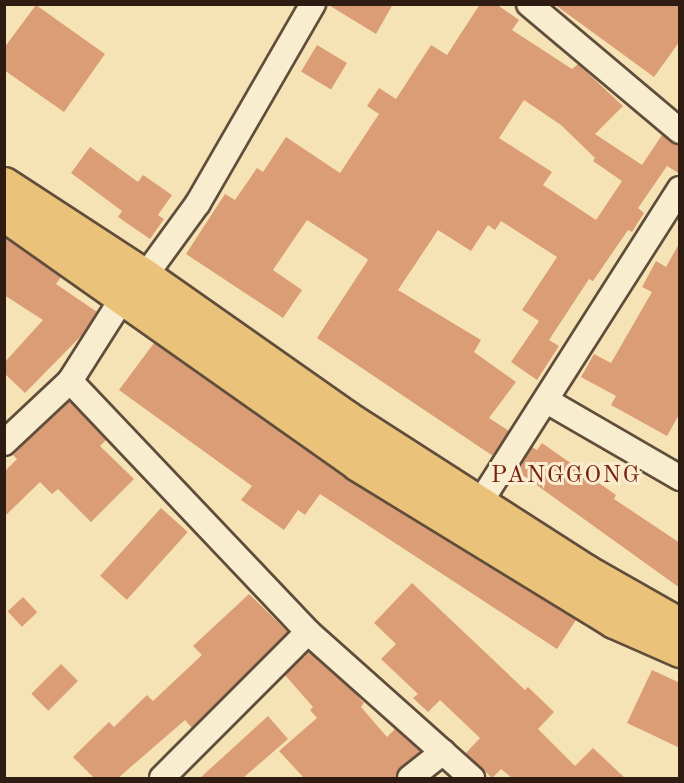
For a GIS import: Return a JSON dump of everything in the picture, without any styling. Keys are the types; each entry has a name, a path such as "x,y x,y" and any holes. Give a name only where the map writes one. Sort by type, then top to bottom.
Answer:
{"main road":[{"path":"4,184 358,464 501,555 614,621 680,650"},
{"path":"4,214 134,286 267,365 481,501 585,571 680,625"}],"street":[{"path":"4,443 69,381 134,286 198,203 313,4"},
{"path":"530,4 680,131"},
{"path":"481,501 680,189"},
{"path":"69,381 308,632 472,778"},
{"path":"547,400 680,478"},
{"path":"162,778 308,632"},
{"path":"410,778 442,752"}],"building":[{"path":"327,4 393,4 376,34"},
{"path":"480,4 496,4 519,20 512,30 572,69 578,64 623,106 595,134 642,165 662,135 680,145 680,174 667,166 638,208 644,213 632,232 628,230 593,281 589,279 549,340 559,346 537,380 511,362 539,321 522,310 557,257 501,221 495,230 488,225 471,251 438,230 398,290 481,340 474,352 516,382 489,418 509,431 493,456 317,338 368,260 366,258 307,220 273,270 302,290 283,318 186,254 225,194 235,200 257,168 263,172 286,137 340,173 379,114 367,106 379,88 396,99 431,45 447,55","holes":["524,100 561,125 595,158 593,161 622,181 596,220 543,185 552,172 499,138"]},
{"path":"554,4 680,4 680,41 654,77"},
{"path":"36,5 105,54 64,112 4,70 4,48"},
{"path":"317,45 347,63 331,90 301,72"},
{"path":"90,147 138,182 143,175 172,195 158,215 164,219 150,239 118,217 122,211 71,173"},
{"path":"4,237 61,277 56,284 97,312 82,335 25,393 4,373 4,363 43,320 4,295"},
{"path":"680,242 680,413 667,436 611,405 616,396 581,377 594,354 611,363 652,292 642,287 656,261 666,267"},
{"path":"154,343 348,480 576,620 557,649 320,494 305,515 298,510 284,530 241,500 252,486 119,390"},
{"path":"69,401 106,440 100,446 134,479 91,522 58,489 52,494 40,482 4,517 4,472 17,459 13,455"},
{"path":"542,443 616,495 614,499 680,543 680,588 517,471 532,447 537,450"},
{"path":"161,508 188,532 127,600 100,576"},
{"path":"412,583 525,690 528,687 554,712 538,729 575,766 593,748 625,778 512,778 501,769 492,778 466,753 480,738 440,700 428,712 413,698 418,694 381,659 396,644 374,623"},
{"path":"249,594 288,632 192,728 185,720 118,778 94,778 73,757 109,722 114,727 147,695 153,701 202,655 193,646"},
{"path":"23,597 37,612 22,627 8,611"},
{"path":"309,652 354,692 364,703 361,707 387,737 395,729 421,752 401,767 396,778 304,778 279,751 317,718 310,710 313,707 285,675"},
{"path":"61,664 78,681 48,711 31,694"},
{"path":"652,670 680,683 680,748 627,723"},
{"path":"268,716 288,739 243,778 200,778"}],"district":[{"name":"PANGGONG","path":"566,477"}]}
